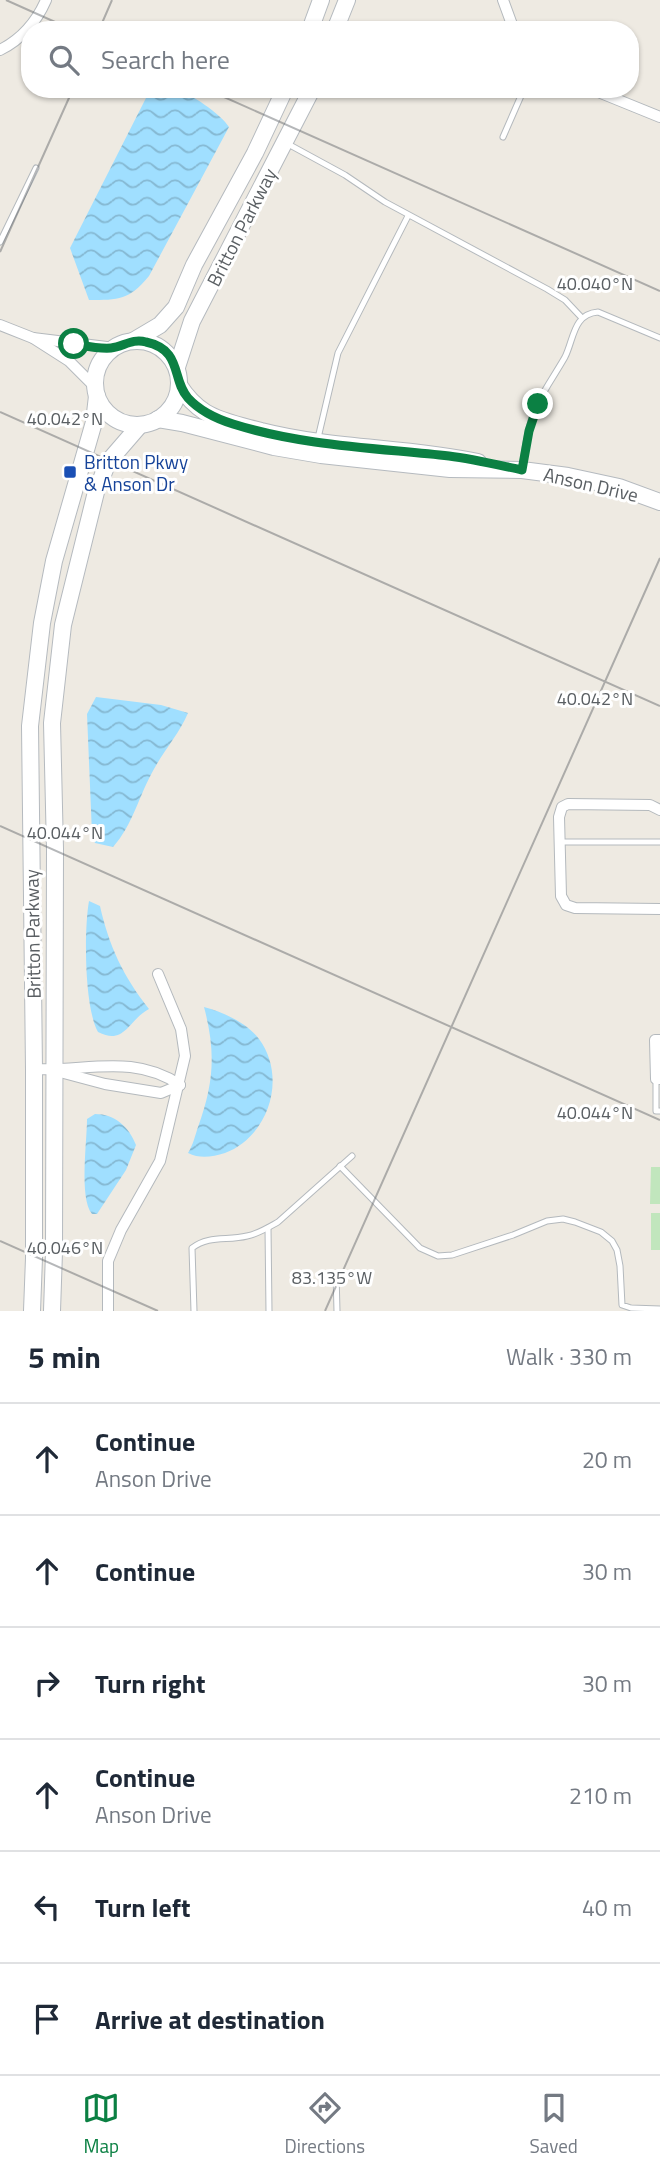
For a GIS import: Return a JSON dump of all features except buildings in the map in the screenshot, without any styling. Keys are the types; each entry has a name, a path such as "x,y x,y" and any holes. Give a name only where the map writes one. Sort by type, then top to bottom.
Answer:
{"main road":[{"path":"313,21 321,0"},
{"path":"339,21 347,0"},
{"name":"Britton Parkway","path":"133,341 160,325 176,307 194,265 256,153 281,98"},
{"name":"Britton Parkway","path":"177,367 192,321 307,98"},
{"path":"133,341 147,342 170,355 177,367 179,385 174,405 159,419 141,425 126,424 113,418 103,408 96,391 97,371 102,360 114,348 133,341"},
{"name":"Anson Drive","path":"179,385 187,397 206,413 232,424 318,442 452,456 568,476 605,484 660,502"},
{"name":"Britton Parkway","path":"32,1311 34,1069 30,726 42,623 54,561 94,422 96,391"},
{"name":"Anson Drive","path":"159,419 274,447 321,455 450,469 522,470"},
{"name":"Britton Parkway","path":"52,1311 55,849 52,723 63,625 96,492 108,462 141,425"}],"street":[{"path":"35,21 46,0"},
{"path":"503,0 511,21"},
{"path":"0,50 21,36"},
{"path":"613,98 660,117"},
{"path":"0,325 33,338 69,361 96,391"},
{"path":"33,338 114,348"},
{"path":"660,810 650,805 568,804 562,807 559,817 561,897 566,905 575,908 660,909"},
{"path":"108,1311 108,1261 121,1230 160,1161 185,1056 181,1029 158,974"},
{"path":"658,1079 655,1040 660,1040"},
{"path":"34,1069 129,1066 164,1074 180,1085"},
{"path":"54,1070 105,1084 161,1093 180,1085"}],"lane":[{"path":"503,137 520,98"},
{"path":"285,142 345,175 365,191 547,289 565,300 582,318"},
{"path":"0,242 36,168"},
{"path":"318,442 338,353 408,215"},
{"path":"522,470 532,418 582,318 589,313 598,312 660,338"},
{"path":"560,842 660,842"},
{"path":"658,1079 656,1111 660,1111"},
{"path":"194,1311 192,1248 201,1241 248,1236 268,1228 352,1156"},
{"path":"340,1166 420,1248 438,1256 452,1255 547,1221 563,1219 601,1232 612,1241 617,1250 622,1308 660,1309"},
{"path":"268,1228 269,1311"},
{"path":"337,1273 337,1311"}],"green space":[{"path":"651,1167 660,1167 660,1204 650,1204"},
{"path":"651,1213 660,1213 660,1250 651,1250"}],"water":[{"path":"146,98 194,98 213,110 229,127 149,276 135,290 123,297 89,300 70,248"},
{"path":"96,697 161,705 188,713 154,769 126,829 113,847 95,843 92,834 87,714"},
{"path":"89,901 100,906 118,960 149,1009 126,1030 114,1036 98,1032 90,1005 86,948"},
{"path":"204,1007 248,1028 268,1054 272,1071 269,1105 253,1134 225,1153 206,1157 188,1153 193,1144 210,1082 212,1053"},
{"path":"95,1114 115,1119 136,1145 126,1170 97,1214 92,1214 86,1196 85,1169 87,1119"}],"place":[{"name":"Britton Pkwy & Anson Dr","path":"70,472"}],"route":[{"path":"74,344 114,348 133,341 147,342 159,347 170,355 177,367 179,385 187,397 206,413 232,424 323,443 452,456 522,470 532,418 538,404"}]}
